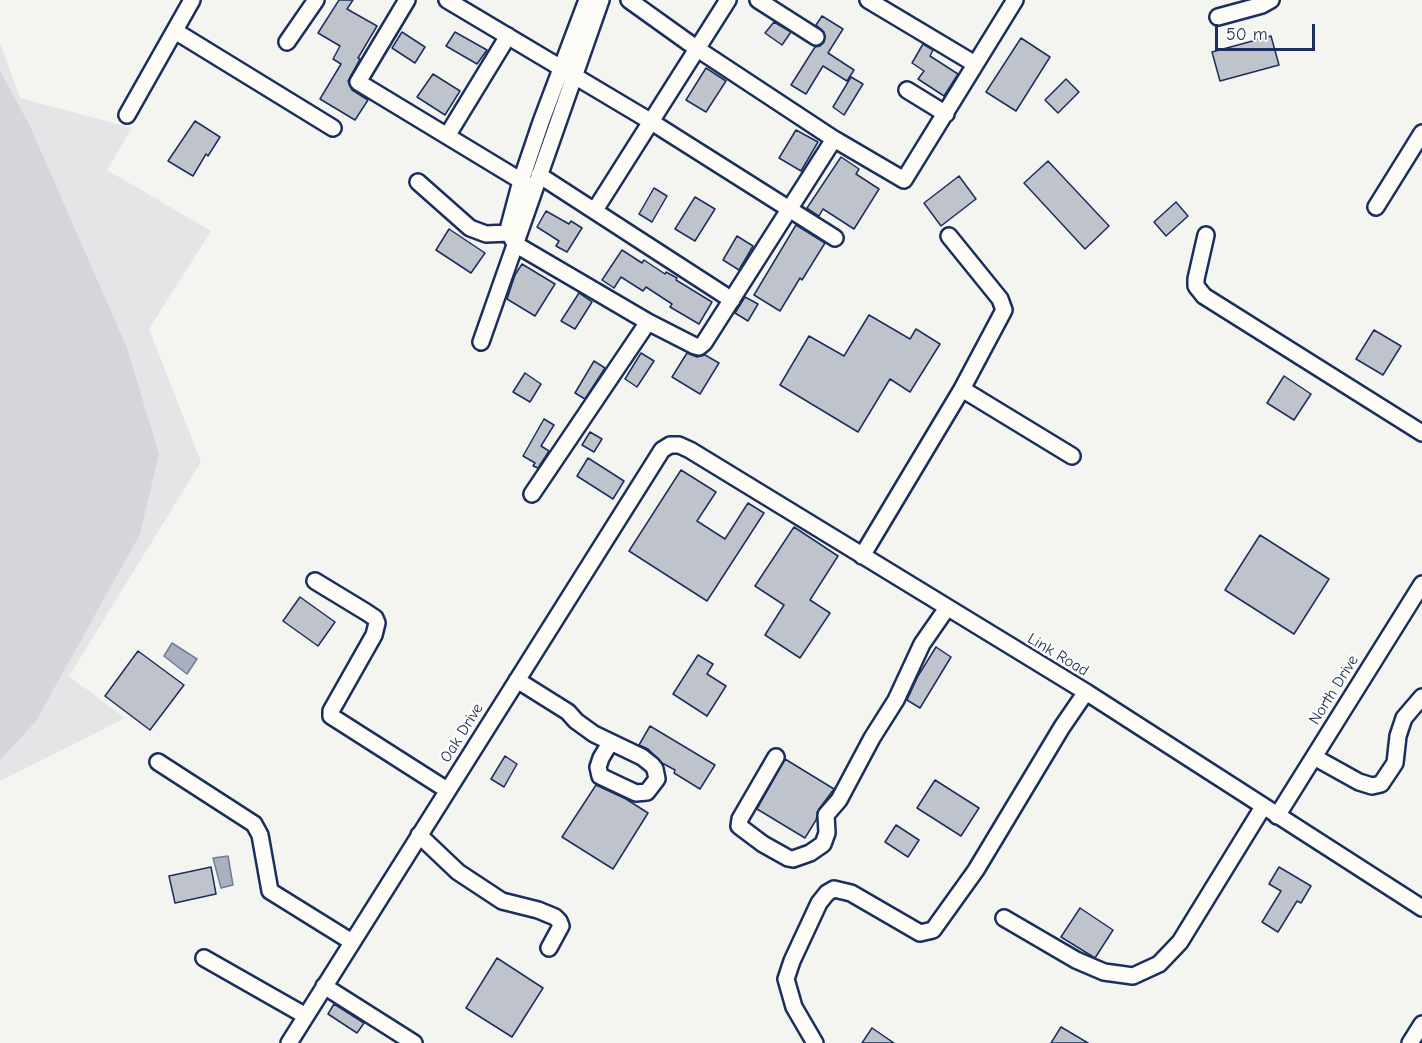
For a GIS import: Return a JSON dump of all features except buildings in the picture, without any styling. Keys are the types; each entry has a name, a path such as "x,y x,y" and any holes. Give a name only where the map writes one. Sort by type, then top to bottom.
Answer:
{"street":[{"path":"126,115 192,0"},
{"path":"287,42 316,0"},
{"path":"407,0 358,81 447,136 531,182 595,210 732,300"},
{"path":"447,0 650,121 835,238"},
{"path":"481,342 512,238 509,226 531,182 587,0"},
{"path":"567,71 601,0"},
{"path":"630,0 696,48 834,139 904,180 1015,0"},
{"path":"595,210 728,0"},
{"path":"758,0 816,37"},
{"path":"868,0 975,64"},
{"path":"1218,16 1262,5 1271,0"},
{"path":"175,32 333,128"},
{"path":"447,136 508,36"},
{"path":"908,90 946,114"},
{"path":"1376,207 1422,133"},
{"path":"418,182 470,228 486,234 512,238 648,322 699,346 704,343 834,139"},
{"path":"862,556 962,389 1004,310 1000,299 949,236"},
{"path":"1206,236 1196,279 1196,286 1204,296 1422,432"},
{"path":"532,494 648,322"},
{"path":"962,389 1072,456"},
{"name":"Link Road","path":"670,445 679,445 690,450 1086,692 1422,908"},
{"name":"Oak Drive","path":"289,1043 662,450 670,445"},
{"path":"315,581 375,618 377,623 374,635 331,711 331,716 447,790"},
{"name":"North Drive","path":"1277,816 1422,584"},
{"path":"776,757 740,819 739,826 763,844 793,859 810,853 823,844 827,832 826,815 839,800 868,744 896,700 922,644 947,608"},
{"path":"517,680 555,703 609,743"},
{"path":"815,1043 794,1007 786,979 792,961 826,893 834,889 851,893 920,933 933,930 976,870 1086,692"},
{"path":"1314,758 1359,782 1372,786 1381,784 1395,763 1404,718 1422,697"},
{"path":"158,762 254,824 260,834 270,891 352,942"},
{"path":"1004,918 1076,960 1104,972 1134,976 1159,964 1180,942 1263,807"},
{"path":"419,835 458,872 502,901 538,910 560,921 561,927 549,948"},
{"path":"204,958 306,1016"},
{"path":"324,986 414,1043"},
{"path":"1410,1043 1422,1024"}],"shaded area":[{"path":"0,43 20,98 132,128 107,170 211,231 149,329 201,462 69,676 125,718 0,781"},
{"path":"0,71 29,124 127,348 159,454 140,534 36,721 0,760"}],"water":[{"path":"172,643 197,659 187,674 164,656"},
{"path":"228,856 233,885 221,888 213,858"}]}
